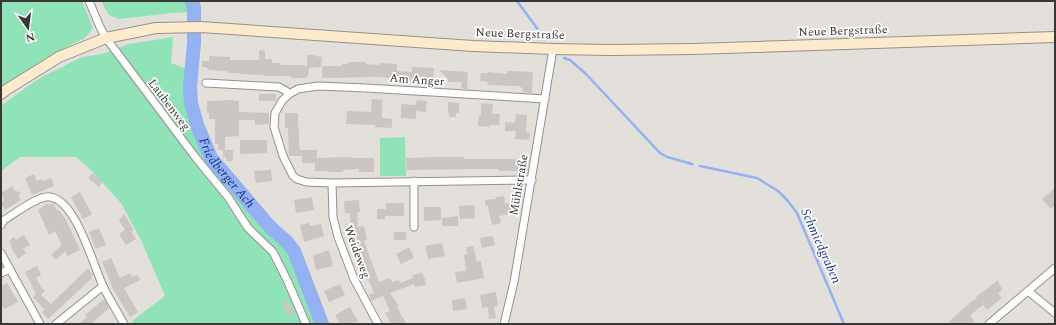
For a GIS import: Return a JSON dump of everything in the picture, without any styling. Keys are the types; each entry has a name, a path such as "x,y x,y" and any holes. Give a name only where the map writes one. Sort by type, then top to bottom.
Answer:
{"main road":[{"name":"Neue Bergstraße","path":"1,94 59,57 106,38 156,28 201,27 473,46 610,50 693,49 1055,37"}],"street":[{"name":"Laubenweg","path":"89,1 106,38 196,158 228,196 248,228 273,252 306,324"},
{"name":"Mühlstraße","path":"504,324 514,282 553,49"},
{"path":"206,83 279,87 286,91 289,94 275,113 274,120 276,134 283,156 293,176 306,182 332,183 532,180"},
{"name":"Am Anger","path":"289,94 298,89 325,86 545,99"},
{"path":"414,181 414,226"},
{"name":"Weideweg","path":"332,183 334,217 338,237 354,279 378,324"},
{"path":"1,225 4,220 38,199 49,197 58,200 65,205 78,225 103,286 124,324"},
{"path":"1,252 40,324"},
{"path":"989,324 1055,268"},
{"path":"1,273 10,269"},
{"path":"56,324 103,286"},
{"path":"1028,291 1055,313"}],"green space":[{"path":"1,1 82,1 93,28 85,38 59,51 1,87"},
{"path":"101,1 189,1 192,12 119,19 109,15"},
{"path":"173,37 171,63 187,69 186,92 188,108 194,128 209,161 291,253 320,324 130,324 165,296 142,242 121,203 89,168 76,157 20,157 1,171 1,106 38,79 82,57 102,54 129,44"},
{"path":"405,137 406,176 380,176 380,138"}],"building":[{"path":"259,50 265,51 265,59 272,59 272,63 281,63 281,65 307,66 307,55 315,55 322,57 321,67 309,68 308,76 306,78 291,78 291,76 265,76 227,73 227,71 208,70 209,68 202,67 202,61 209,61 209,56 230,57 230,60 259,60"},
{"path":"348,62 366,62 366,64 379,65 379,63 397,64 397,71 412,72 412,67 434,68 433,80 411,79 411,85 402,84 402,79 378,77 322,78 322,66 342,66 342,64 348,64"},
{"path":"439,70 468,72 467,89 461,88 462,82 448,82 448,79"},
{"path":"507,71 533,72 532,93 522,92 523,88 520,86 487,85 488,82 480,81 481,73 488,72 507,74"},
{"path":"259,94 276,94 276,101 259,101"},
{"path":"372,99 382,100 382,118 392,119 392,128 375,127 375,125 346,124 347,111 371,112"},
{"path":"417,100 427,101 426,112 416,111 416,119 401,118 401,104 416,105"},
{"path":"207,101 239,101 239,112 269,113 269,124 255,125 255,120 239,120 239,136 225,137 225,150 218,150 218,144 215,144 215,119 209,119 209,113 207,113"},
{"path":"448,102 459,103 459,113 456,113 456,117 449,117"},
{"path":"481,103 493,104 492,114 500,114 499,125 489,125 489,127 478,126 479,115 481,115"},
{"path":"285,113 298,113 300,150 317,150 317,158 374,158 374,172 359,172 359,169 343,170 343,172 315,171 315,163 302,163 302,156 289,156 288,128 285,128"},
{"path":"516,114 527,115 526,132 530,133 529,140 515,139 516,131 505,131 505,122 515,123"},
{"path":"240,140 267,140 267,153 240,154"},
{"path":"223,150 233,150 233,161 226,161 226,157 223,157"},
{"path":"464,157 464,159 524,159 525,167 519,167 519,171 499,171 499,169 407,170 406,158"},
{"path":"271,170 272,181 256,183 254,171"},
{"path":"93,173 102,182 99,187 88,178"},
{"path":"34,174 37,181 42,179 43,181 51,178 54,186 32,195 25,178"},
{"path":"12,186 15,191 20,192 19,197 21,200 5,210 1,203 4,200 1,193"},
{"path":"1055,188 1055,205 1051,209 1042,199"},
{"path":"80,192 92,214 83,219 71,197"},
{"path":"504,196 505,204 515,202 517,213 499,216 501,223 492,225 488,206 486,207 485,200 496,199 496,197"},
{"path":"312,197 314,210 296,213 294,200"},
{"path":"359,200 360,212 357,213 358,227 364,226 367,240 364,241 379,282 390,278 392,282 399,280 400,283 413,278 412,275 422,273 425,279 426,285 415,287 414,284 390,293 399,306 397,307 406,324 391,324 385,313 390,311 383,296 371,301 369,295 374,293 367,276 365,277 363,269 361,270 351,243 348,229 351,229 350,213 345,213 344,201"},
{"path":"386,203 404,203 404,216 385,216 385,219 377,219 377,209 386,209"},
{"path":"46,204 53,204 58,211 59,210 66,220 80,250 67,256 65,251 56,260 51,255 62,245 55,231 49,235 38,210"},
{"path":"474,205 475,218 460,219 459,206"},
{"path":"424,207 441,207 441,220 424,221"},
{"path":"124,214 134,230 131,231 136,239 126,245 119,234 125,230 119,220"},
{"path":"458,216 458,226 442,226 442,218"},
{"path":"309,223 310,226 321,224 324,236 304,242 300,225"},
{"path":"99,228 106,245 96,249 89,232"},
{"path":"394,232 406,232 406,240 394,240"},
{"path":"24,235 30,245 23,249 26,253 18,259 9,241 14,237 16,240"},
{"path":"493,236 495,245 482,248 480,238"},
{"path":"442,243 445,256 428,259 425,246"},
{"path":"473,246 477,262 481,261 484,278 457,283 455,272 466,271 464,255 467,254 466,247"},
{"path":"409,247 414,258 401,264 396,254"},
{"path":"329,250 333,266 316,270 313,255"},
{"path":"111,258 120,278 130,273 132,277 138,275 140,280 124,288 138,312 130,317 113,289 102,262"},
{"path":"37,266 41,275 36,278 45,291 41,295 51,304 88,268 93,275 91,277 92,278 48,319 42,312 45,310 33,297 36,294 25,272"},
{"path":"998,280 1002,290 998,293 1002,298 987,310 983,305 970,315 974,321 970,324 946,324 977,298 976,297"},
{"path":"7,283 18,302 4,309 1,303 1,286"},
{"path":"340,284 345,295 329,302 324,291"},
{"path":"496,292 498,306 494,306 496,318 489,319 488,307 482,308 480,295"},
{"path":"465,298 467,309 453,311 452,300"},
{"path":"104,299 109,308 91,324 79,324 87,317 85,315"},
{"path":"288,301 294,314 288,316 282,303"},
{"path":"350,307 358,321 351,324 340,324 335,315"}],"waterway":[{"name":"Friedberger Ach","path":"192,1 194,8 194,43 190,87 191,103 197,125 211,158 270,227 287,242 294,251 322,324"},
{"name":"Schmiedgraben","path":"517,1 545,39"},
{"name":"Schmiedgraben","path":"564,58 570,60 586,74 660,153 667,157 692,164"},
{"name":"Schmiedgraben","path":"700,166 757,178 778,191 788,201 797,213 844,324"}]}
